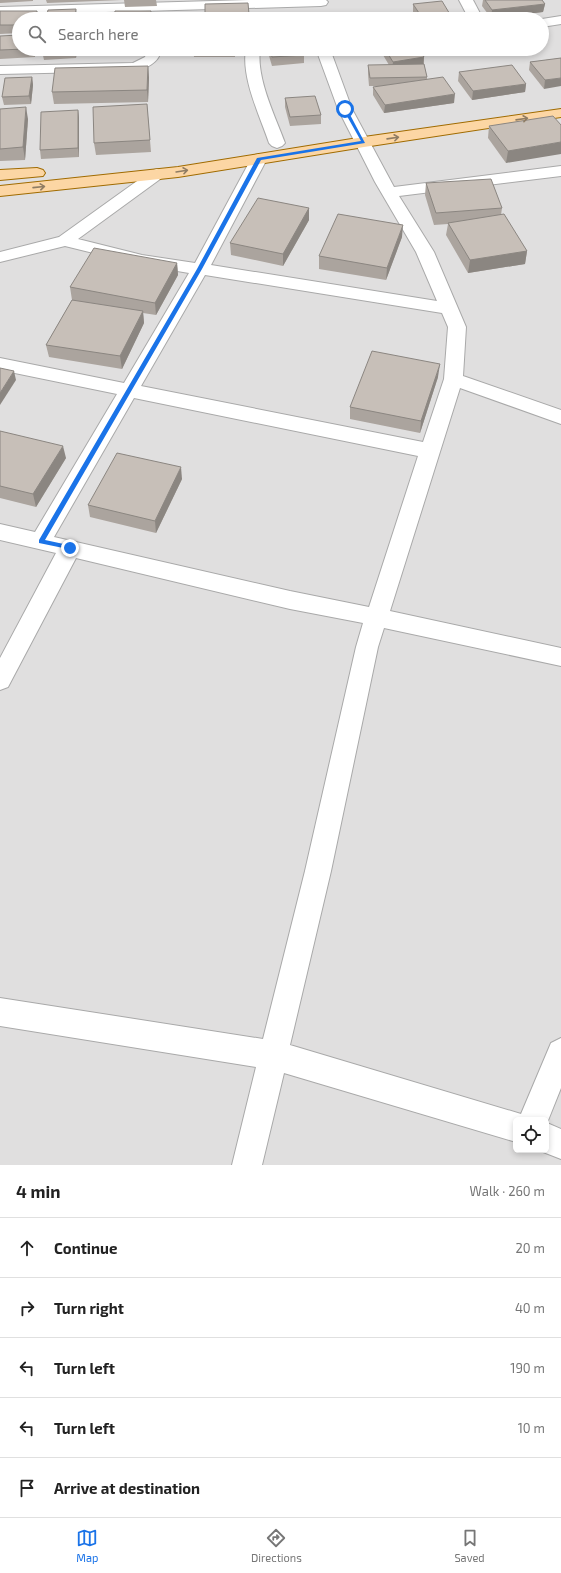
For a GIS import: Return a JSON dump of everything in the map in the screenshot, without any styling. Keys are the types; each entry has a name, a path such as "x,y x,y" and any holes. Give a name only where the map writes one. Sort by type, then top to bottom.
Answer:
{"main road":[{"path":"0,191 157,174 259,159 361,137 561,101"},
{"path":"0,175 169,161 277,143 361,137 561,113"}],"street":[{"path":"466,0 472,12"},
{"path":"284,12 295,3"},
{"path":"171,12 295,3 321,5"},
{"path":"0,11 78,12"},
{"path":"549,22 561,20"},
{"path":"0,70 133,67 145,65 152,56"},
{"path":"252,56 252,69 277,143"},
{"path":"247,1165 318,871 367,647 453,379 456,327 425,252 389,192 345,109 326,56"},
{"path":"41,542 200,269 259,159"},
{"path":"389,192 561,171"},
{"path":"0,257 66,241 157,174"},
{"path":"66,241 142,260 448,308"},
{"path":"0,364 430,451"},
{"path":"453,379 561,417"},
{"path":"0,532 290,600 561,657"},
{"path":"0,680 70,548"},
{"path":"0,1012 274,1055 513,1126"},
{"path":"535,1117 561,1053"},
{"path":"549,1139 561,1144"}],"shaded area":[{"path":"0,0 561,0 561,1165 0,1165"}],"building":[{"path":"485,0 542,0 545,4 492,10"},
{"path":"442,1 449,12 418,12 413,4"},
{"path":"248,3 249,12 205,12 205,4"},
{"path":"76,9 76,12 48,12 48,10"},
{"path":"0,11 37,11 12,12 12,25 0,25"},
{"path":"115,11 151,11 151,12"},
{"path":"12,35 12,50 0,50 0,36"},
{"path":"389,56 424,57 393,62"},
{"path":"561,58 561,78 545,80 530,62"},
{"path":"424,64 427,77 370,78 368,65"},
{"path":"512,65 526,84 473,91 459,72"},
{"path":"148,66 147,90 52,92 55,68"},
{"path":"32,77 29,96 2,97 5,78"},
{"path":"443,77 455,94 385,105 373,87"},
{"path":"315,96 321,115 290,117 285,98"},
{"path":"147,104 150,140 94,143 93,107"},
{"path":"26,107 23,147 0,149 0,109"},
{"path":"78,110 78,148 40,150 41,112"},
{"path":"553,116 561,125 561,142 508,151 489,126"},
{"path":"491,179 502,208 436,213 426,183"},
{"path":"258,198 309,208 283,254 230,243"},
{"path":"338,214 403,225 387,268 319,256"},
{"path":"504,214 527,251 470,260 448,223"},
{"path":"94,248 177,263 155,303 70,287"},
{"path":"72,300 143,311 120,356 46,345"},
{"path":"372,351 440,364 421,421 350,407"},
{"path":"0,368 14,371 0,393"},
{"path":"0,431 63,446 33,494 0,486"},
{"path":"117,453 181,467 155,521 88,505"}],"route":[{"path":"70,548 41,542 200,269 259,159 364,142 345,109"}]}
